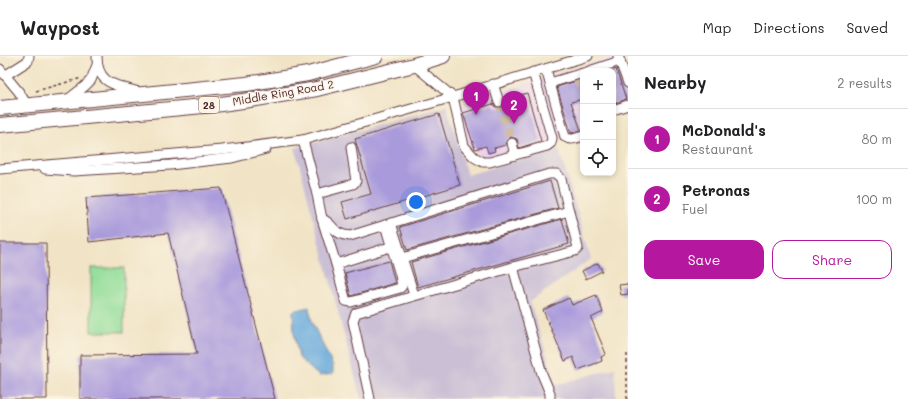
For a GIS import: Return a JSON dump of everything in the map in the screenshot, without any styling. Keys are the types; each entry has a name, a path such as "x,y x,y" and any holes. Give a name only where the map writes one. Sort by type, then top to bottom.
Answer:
{"highway":[{"name":"Middle Ring Road 2","path":"0,108 239,85 301,75 376,56"},
{"name":"Middle Ring Road 2","path":"0,125 250,100 317,89 414,65 443,56"}],"street":[{"path":"27,105 3,72 28,61 29,56"},
{"path":"0,169 91,160 222,150 303,140 588,56"},
{"path":"596,68 619,59 628,83"},
{"path":"97,60 100,74 106,81 144,94"},
{"path":"65,102 86,86 91,80 97,60"},
{"path":"414,65 453,97 464,146 474,156 483,162 490,162 547,146 551,143 552,138 533,72"},
{"path":"546,69 566,137 568,139 572,139 580,137"},
{"path":"550,83 579,75"},
{"path":"493,84 499,102"},
{"path":"616,109 628,105"},
{"path":"303,140 322,219 346,301 351,302 400,288 403,283 390,247 388,224"},
{"path":"512,143 515,155"},
{"path":"317,194 353,184 356,181 351,148"},
{"path":"322,219 327,221 335,232 341,235 350,236 549,174 556,174 561,179 578,243 578,248 575,251 414,295 356,313 353,316 352,321 358,351 370,399"},
{"path":"402,258 569,211"},
{"path":"388,224 402,258 414,295"},
{"path":"336,264 390,247"},
{"path":"514,267 542,374 550,393 550,399"}],"path":[{"path":"36,91 80,77 91,80"},
{"path":"627,352 627,399"}],"shaded area":[{"path":"615,56 628,89 628,102 616,105 616,68 580,68 580,134 511,154 484,159 466,145 457,105"},
{"path":"447,106 467,175 559,149 591,259 530,302 556,385 615,368 616,399 361,399 295,148"}],"green space":[{"path":"91,268 124,268 124,332 91,332"}],"water":[{"path":"309,307 312,322 333,366 333,374 319,376 299,358 294,334 293,311"}],"building":[{"path":"616,69 626,99 616,103"},
{"path":"580,80 580,100 571,102 580,130 571,133 557,87"},
{"path":"527,93 541,141 519,148 517,139 511,137 508,139 506,145 494,148 495,151 488,153 486,146 475,149 463,113 493,104 495,107 501,108 504,106 505,100"},
{"path":"439,114 460,185 347,219 342,202 371,194 355,139"},
{"path":"550,181 558,208 407,250 400,227"},
{"path":"221,188 275,399 80,399 80,355 197,354 168,233 89,242 86,198"},
{"path":"562,219 569,244 418,287 411,262"},
{"path":"0,243 46,243 47,399 0,399"},
{"path":"389,261 395,283 351,296 345,273"},
{"path":"598,263 602,271 586,279 582,271"},
{"path":"628,284 628,294 621,295 619,285"},
{"path":"596,295 603,312 591,318 606,354 601,357 602,361 578,370 573,357 565,361 543,310 569,298 572,305"}],"tunnel":[{"path":"578,78 580,84"},
{"path":"499,102 512,143"}],"place":[{"name":"McDonald's","path":"476,115"},
{"name":"Petronas","path":"514,124"}]}
